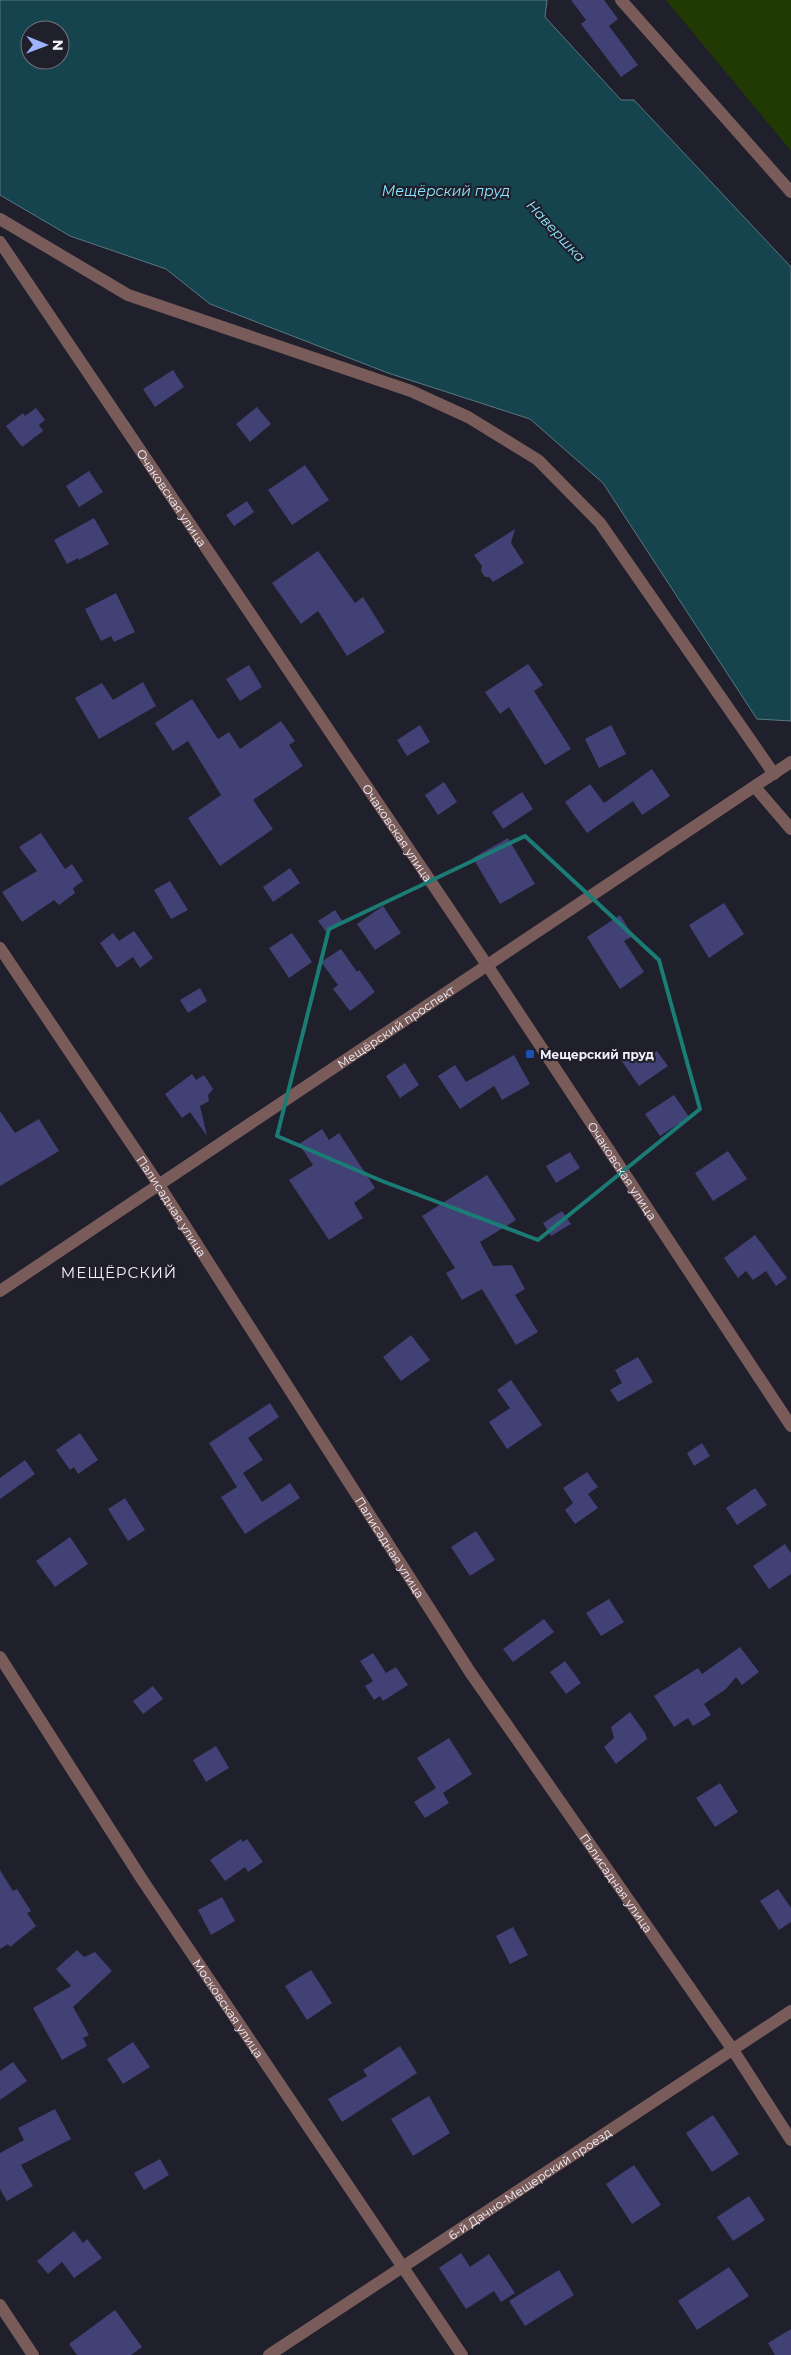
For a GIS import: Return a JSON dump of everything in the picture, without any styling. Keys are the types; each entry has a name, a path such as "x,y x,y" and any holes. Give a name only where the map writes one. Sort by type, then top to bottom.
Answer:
{"street":[{"path":"621,0 791,192"},
{"path":"0,219 128,295 411,390 468,417 538,460 600,523 774,774"},
{"name":"Очаковская улица","path":"0,242 487,965 791,1426"},
{"name":"Мещёрский проспект","path":"0,1291 791,762"},
{"path":"755,787 791,829"},
{"name":"Палисадная улица","path":"0,948 159,1185 470,1672 732,2050 791,2140"},
{"name":"Московская улица","path":"0,1657 143,1881 462,2355"},
{"name":"6-й Дачно-Мещерский проезд","path":"269,2355 791,2011"},
{"path":"0,2305 32,2355"}],"highlighted area":[{"path":"525,836 659,960 700,1109 538,1240 382,1181 277,1136 329,929"}],"green space":[{"path":"666,0 791,0 791,151"}],"water":[{"name":"Мещёрский пруд","path":"0,0 547,0 545,17 621,100 634,100 791,267 791,721 757,719 603,483 530,419 388,373 210,304 166,269 70,236 0,195"}],"building":[{"path":"571,0 604,0 618,19 609,26 638,65 621,77 581,24 586,20"},
{"path":"173,370 184,387 155,407 143,389"},
{"path":"257,407 271,424 250,442 236,424"},
{"path":"36,408 45,420 39,425 43,431 22,447 6,426 23,413 25,416"},
{"path":"305,465 329,500 292,525 268,490"},
{"path":"89,471 103,492 79,507 66,486"},
{"path":"247,501 254,512 234,526 226,515"},
{"path":"94,518 109,544 79,560 78,558 67,564 54,540"},
{"path":"515,529 511,543 524,563 493,582 489,577 485,577 481,571 482,566 474,555"},
{"path":"318,551 355,603 363,597 385,632 347,656 318,611 301,624 272,583"},
{"path":"116,593 135,632 114,642 111,636 101,641 85,609"},
{"path":"528,664 543,685 534,691 571,749 545,765 509,707 500,714 485,692"},
{"path":"249,665 262,687 240,701 226,679"},
{"path":"143,682 156,706 99,739 75,698 102,683 113,700"},
{"path":"192,699 218,739 229,732 240,749 281,721 295,741 289,745 303,766 253,800 273,829 220,866 188,818 221,795 188,741 173,751 155,723"},
{"path":"420,725 430,742 407,756 397,740"},
{"path":"611,725 626,754 599,768 585,739"},
{"path":"652,769 670,796 642,815 633,801 587,833 565,802 590,784 604,803"},
{"path":"444,782 457,802 438,815 425,795"},
{"path":"522,792 533,809 503,829 492,812"},
{"path":"41,833 65,869 72,864 83,881 73,888 75,893 59,905 54,900 22,922 2,892 37,871 19,847"},
{"path":"508,838 535,884 500,904 473,858"},
{"path":"290,868 300,883 273,902 263,887"},
{"path":"170,881 188,910 171,919 154,890"},
{"path":"724,903 744,934 709,958 689,925"},
{"path":"383,906 401,933 375,950 357,924"},
{"path":"335,910 343,922 327,933 318,921"},
{"path":"620,915 633,936 624,941 644,972 620,989 587,937"},
{"path":"134,931 153,958 140,968 133,957 117,968 100,943 113,933 119,941"},
{"path":"292,933 312,962 289,978 269,948"},
{"path":"341,949 357,972 359,970 375,992 350,1011 333,989 338,985 321,962"},
{"path":"200,988 207,1001 188,1013 180,1000"},
{"path":"636,1049 644,1060 657,1051 668,1066 639,1086 621,1060"},
{"path":"514,1055 530,1084 502,1100 494,1086 460,1109 438,1076 455,1065 466,1082"},
{"path":"405,1063 419,1085 400,1098 386,1076"},
{"path":"192,1074 196,1080 204,1075 213,1089 208,1095 209,1101 200,1106 207,1136 190,1112 182,1118 165,1094"},
{"path":"674,1095 689,1117 660,1136 645,1114"},
{"path":"0,1111 15,1133 39,1119 59,1151 0,1186"},
{"path":"322,1129 329,1140 339,1133 375,1188 354,1203 363,1218 329,1240 289,1180 313,1165 299,1144"},
{"path":"728,1151 747,1179 713,1201 695,1173"},
{"path":"570,1152 580,1168 556,1183 546,1166"},
{"path":"487,1175 516,1220 480,1242 493,1266 512,1265 525,1289 515,1295 538,1332 516,1345 482,1289 462,1300 446,1273 455,1268 422,1216"},
{"path":"562,1211 571,1224 551,1236 543,1223"},
{"path":"755,1235 787,1278 776,1286 766,1271 753,1280 746,1271 738,1278 724,1258"},
{"path":"411,1335 430,1360 401,1381 383,1357"},
{"path":"638,1357 653,1382 618,1402 610,1390 622,1383 615,1370"},
{"path":"511,1380 542,1425 507,1449 489,1422 510,1408 497,1390"},
{"path":"270,1403 279,1417 248,1438 263,1460 243,1473 262,1502 290,1483 300,1498 245,1534 221,1497 237,1487 209,1443"},
{"path":"80,1433 98,1460 78,1474 74,1467 70,1470 56,1450"},
{"path":"702,1443 710,1456 694,1466 687,1453"},
{"path":"25,1460 35,1474 0,1499 0,1478"},
{"path":"587,1472 598,1487 588,1494 598,1508 575,1524 565,1510 573,1503 563,1488"},
{"path":"755,1488 767,1505 737,1525 726,1508"},
{"path":"125,1498 145,1530 128,1541 108,1509"},
{"path":"476,1531 495,1560 470,1576 451,1547"},
{"path":"70,1537 88,1564 55,1587 36,1561"},
{"path":"785,1544 791,1553 791,1574 769,1589 753,1566"},
{"path":"609,1599 624,1622 601,1636 586,1613"},
{"path":"544,1619 554,1632 513,1662 503,1649"},
{"path":"740,1647 759,1672 742,1685 736,1677 726,1689 704,1704 711,1715 693,1726 688,1718 674,1727 654,1696 698,1668 702,1674"},
{"path":"373,1653 386,1673 396,1667 408,1685 383,1701 380,1696 374,1700 365,1686 373,1681 360,1661"},
{"path":"565,1661 581,1683 566,1694 550,1672"},
{"path":"153,1686 163,1699 143,1714 133,1701"},
{"path":"630,1712 645,1733 647,1739 616,1764 604,1747 614,1738 611,1727"},
{"path":"449,1738 472,1774 443,1793 449,1803 425,1818 414,1802 436,1788 417,1758"},
{"path":"216,1746 229,1768 206,1782 193,1760"},
{"path":"720,1783 738,1812 715,1827 696,1798"},
{"path":"241,1839 243,1842 247,1839 263,1862 248,1872 245,1867 225,1881 210,1860"},
{"path":"0,1870 13,1891 17,1889 31,1911 27,1913 36,1926 10,1947 8,1944 0,1949"},
{"path":"778,1889 791,1908 791,1922 779,1930 760,1901"},
{"path":"222,1897 235,1921 211,1935 198,1910"},
{"path":"513,1927 528,1955 510,1964 496,1936"},
{"path":"77,1950 84,1957 95,1952 112,1971 73,2007 89,2035 83,2038 87,2046 62,2060 33,2008 71,1986 56,1969"},
{"path":"311,1970 332,2003 307,2020 285,1986"},
{"path":"133,2042 150,2067 123,2084 107,2059"},
{"path":"400,2046 417,2073 342,2122 328,2099 367,2076 363,2070"},
{"path":"13,2062 27,2081 0,2100 0,2071"},
{"path":"429,2096 450,2133 413,2156 391,2119"},
{"path":"55,2109 71,2139 21,2165 33,2186 7,2201 0,2189 0,2153 24,2140 18,2128"},
{"path":"713,2115 739,2154 712,2172 686,2133"},
{"path":"160,2159 169,2175 144,2190 134,2173"},
{"path":"634,2165 661,2205 632,2224 606,2184"},
{"path":"749,2196 765,2220 733,2241 717,2217"},
{"path":"74,2231 83,2243 87,2239 102,2258 74,2278 62,2262 48,2274 37,2261"},
{"path":"461,2253 470,2267 489,2254 515,2293 501,2302 494,2291 466,2309 439,2268"},
{"path":"729,2267 749,2296 697,2330 678,2301"},
{"path":"559,2270 574,2295 525,2326 509,2301"},
{"path":"115,2310 142,2347 131,2355 77,2355 69,2344"},
{"path":"791,2329 791,2355 775,2355 768,2343"}],"place":[{"name":"Мещерский пруд","path":"530,1054"}],"district":[{"name":"МЕЩЁРСКИЙ","path":"119,1272"}],"water label":[{"name":"Навершка","path":"556,231"}]}
